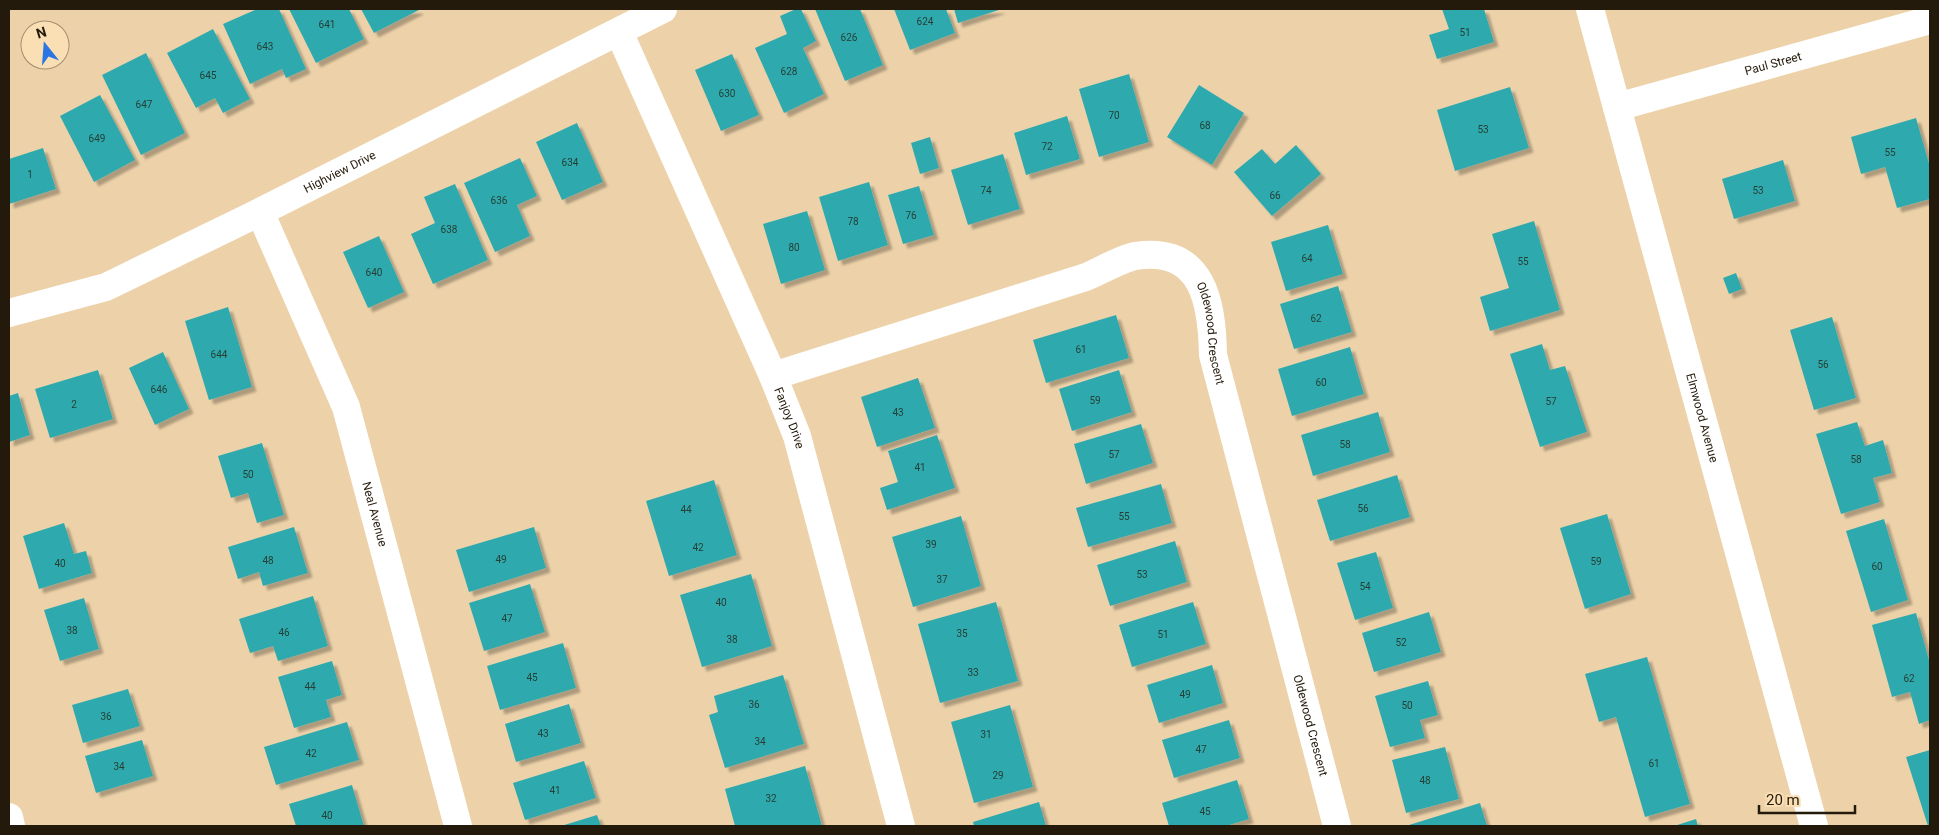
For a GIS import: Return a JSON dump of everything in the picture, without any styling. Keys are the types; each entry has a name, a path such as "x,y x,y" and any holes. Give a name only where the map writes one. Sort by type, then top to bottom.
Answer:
{"street":[{"name":"Highview Drive","path":"9,313 106,287 260,212 663,9"},
{"name":"Elmwood Avenue","path":"1590,9 1814,826"},
{"name":"Paul Street","path":"1618,107 1930,20"},
{"name":"Fanjoy Drive","path":"619,32 797,436 901,826"},
{"name":"Neal Avenue","path":"260,212 346,407 458,826"},
{"name":"Oldewood Crescent","path":"772,376 1086,277 1134,256 1157,255 1180,261 1195,274 1205,292 1212,325 1213,355 1337,826"},
{"path":"9,817 11,826"}],"building":[{"path":"257,9 279,9 306,69 286,78 282,69 250,84 223,24"},
{"path":"289,9 349,9 364,39 316,63"},
{"path":"361,9 418,9 419,10 374,33"},
{"path":"796,9 801,9 816,41 803,48 824,94 784,113 755,48 787,34 780,16"},
{"path":"815,9 860,9 883,65 845,81"},
{"path":"894,9 946,9 955,33 910,50"},
{"path":"954,9 1002,9 958,23"},
{"path":"1442,9 1484,9 1494,42 1437,59 1429,35 1449,29"},
{"path":"213,29 250,99 223,113 215,98 196,108 167,53"},
{"path":"146,53 185,133 141,155 102,75"},
{"path":"732,54 759,115 721,131 695,70"},
{"path":"1129,74 1149,142 1099,157 1079,89"},
{"path":"1199,85 1244,113 1212,165 1167,137"},
{"path":"1510,87 1529,148 1455,171 1437,110"},
{"path":"100,95 135,160 94,182 60,116"},
{"path":"1067,116 1080,159 1026,175 1014,133"},
{"path":"1916,118 1930,167 1930,199 1897,208 1885,167 1861,174 1851,137"},
{"path":"577,123 603,182 562,200 536,142"},
{"path":"930,137 939,168 920,174 911,143"},
{"path":"1296,145 1321,174 1272,216 1234,172 1262,149 1275,164"},
{"path":"43,148 56,189 9,204 9,159"},
{"path":"1003,154 1020,209 968,225 951,170"},
{"path":"520,158 537,196 517,205 530,236 495,252 464,183"},
{"path":"1783,160 1795,201 1734,219 1722,179"},
{"path":"869,182 888,245 838,261 819,197"},
{"path":"455,184 488,260 433,284 411,234 435,223 424,197"},
{"path":"919,186 934,235 903,244 888,195"},
{"path":"807,211 825,270 781,284 763,224"},
{"path":"1534,221 1560,310 1490,331 1480,297 1509,288 1492,234"},
{"path":"1328,225 1343,274 1286,291 1271,242"},
{"path":"379,236 404,292 368,308 343,252"},
{"path":"1736,273 1742,289 1729,294 1723,278"},
{"path":"1338,286 1352,332 1294,349 1280,304"},
{"path":"228,307 252,387 209,400 185,321"},
{"path":"1116,315 1129,358 1046,383 1033,340"},
{"path":"1832,317 1856,398 1814,410 1790,330"},
{"path":"1542,344 1550,370 1565,366 1587,432 1540,447 1510,354"},
{"path":"1350,347 1364,394 1292,416 1278,369"},
{"path":"163,352 189,409 155,425 129,368"},
{"path":"98,370 113,419 50,438 35,389"},
{"path":"1119,370 1132,412 1072,431 1059,389"},
{"path":"918,378 935,428 877,447 861,397"},
{"path":"18,393 30,435 9,442 9,396"},
{"path":"1378,412 1390,452 1313,476 1301,435"},
{"path":"1857,422 1865,446 1883,440 1892,473 1873,478 1880,502 1841,514 1816,434"},
{"path":"1141,424 1153,463 1086,484 1074,444"},
{"path":"937,435 955,488 887,510 880,488 898,482 888,451"},
{"path":"262,443 284,515 257,523 248,493 231,498 218,456"},
{"path":"1397,475 1410,517 1330,541 1317,500"},
{"path":"714,480 737,555 669,576 646,501"},
{"path":"1161,484 1172,523 1088,547 1076,508"},
{"path":"1607,514 1631,594 1585,609 1560,528"},
{"path":"961,516 981,586 913,607 892,537"},
{"path":"1884,519 1908,600 1871,612 1846,531"},
{"path":"64,523 74,554 86,551 92,573 39,589 23,536"},
{"path":"294,527 308,573 263,586 259,572 238,579 228,547"},
{"path":"534,527 546,568 469,592 456,550"},
{"path":"1175,541 1187,582 1110,606 1097,565"},
{"path":"1376,552 1393,608 1355,620 1337,563"},
{"path":"751,574 772,646 702,667 680,595"},
{"path":"530,584 545,632 484,651 469,603"},
{"path":"313,596 328,646 278,661 273,646 250,653 239,619"},
{"path":"84,598 99,649 60,661 44,610"},
{"path":"996,602 1018,681 940,703 918,624"},
{"path":"1193,602 1206,644 1132,667 1119,625"},
{"path":"1429,612 1441,652 1374,672 1362,633"},
{"path":"1916,613 1930,664 1930,720 1919,724 1910,692 1892,697 1872,625"},
{"path":"563,643 576,688 500,710 487,666"},
{"path":"1647,657 1690,804 1645,817 1616,717 1599,722 1585,674"},
{"path":"332,661 342,695 326,700 331,717 294,728 278,677"},
{"path":"1212,665 1223,703 1159,723 1147,685"},
{"path":"783,675 804,744 725,768 709,715 718,712 714,696"},
{"path":"1428,681 1438,715 1420,720 1425,738 1390,747 1375,696"},
{"path":"128,689 140,726 83,743 72,705"},
{"path":"569,704 581,743 516,762 505,724"},
{"path":"1010,705 1033,787 974,803 951,722"},
{"path":"1229,720 1240,758 1174,778 1162,740"},
{"path":"347,722 359,760 276,785 264,747"},
{"path":"142,740 153,776 96,793 85,756"},
{"path":"1445,747 1459,799 1406,813 1392,760"},
{"path":"1930,750 1930,826 1928,826 1906,757"},
{"path":"584,761 596,798 525,820 513,783"},
{"path":"805,766 822,826 735,826 725,789"},
{"path":"1237,780 1249,819 1226,826 1169,826 1162,803"},
{"path":"352,785 364,826 296,826 289,804"},
{"path":"1039,802 1046,826 974,826 973,822"},
{"path":"1480,803 1487,826 1409,826 1409,825"},
{"path":"597,815 601,826 561,826"},
{"path":"1696,819 1698,826 1674,826"}]}
